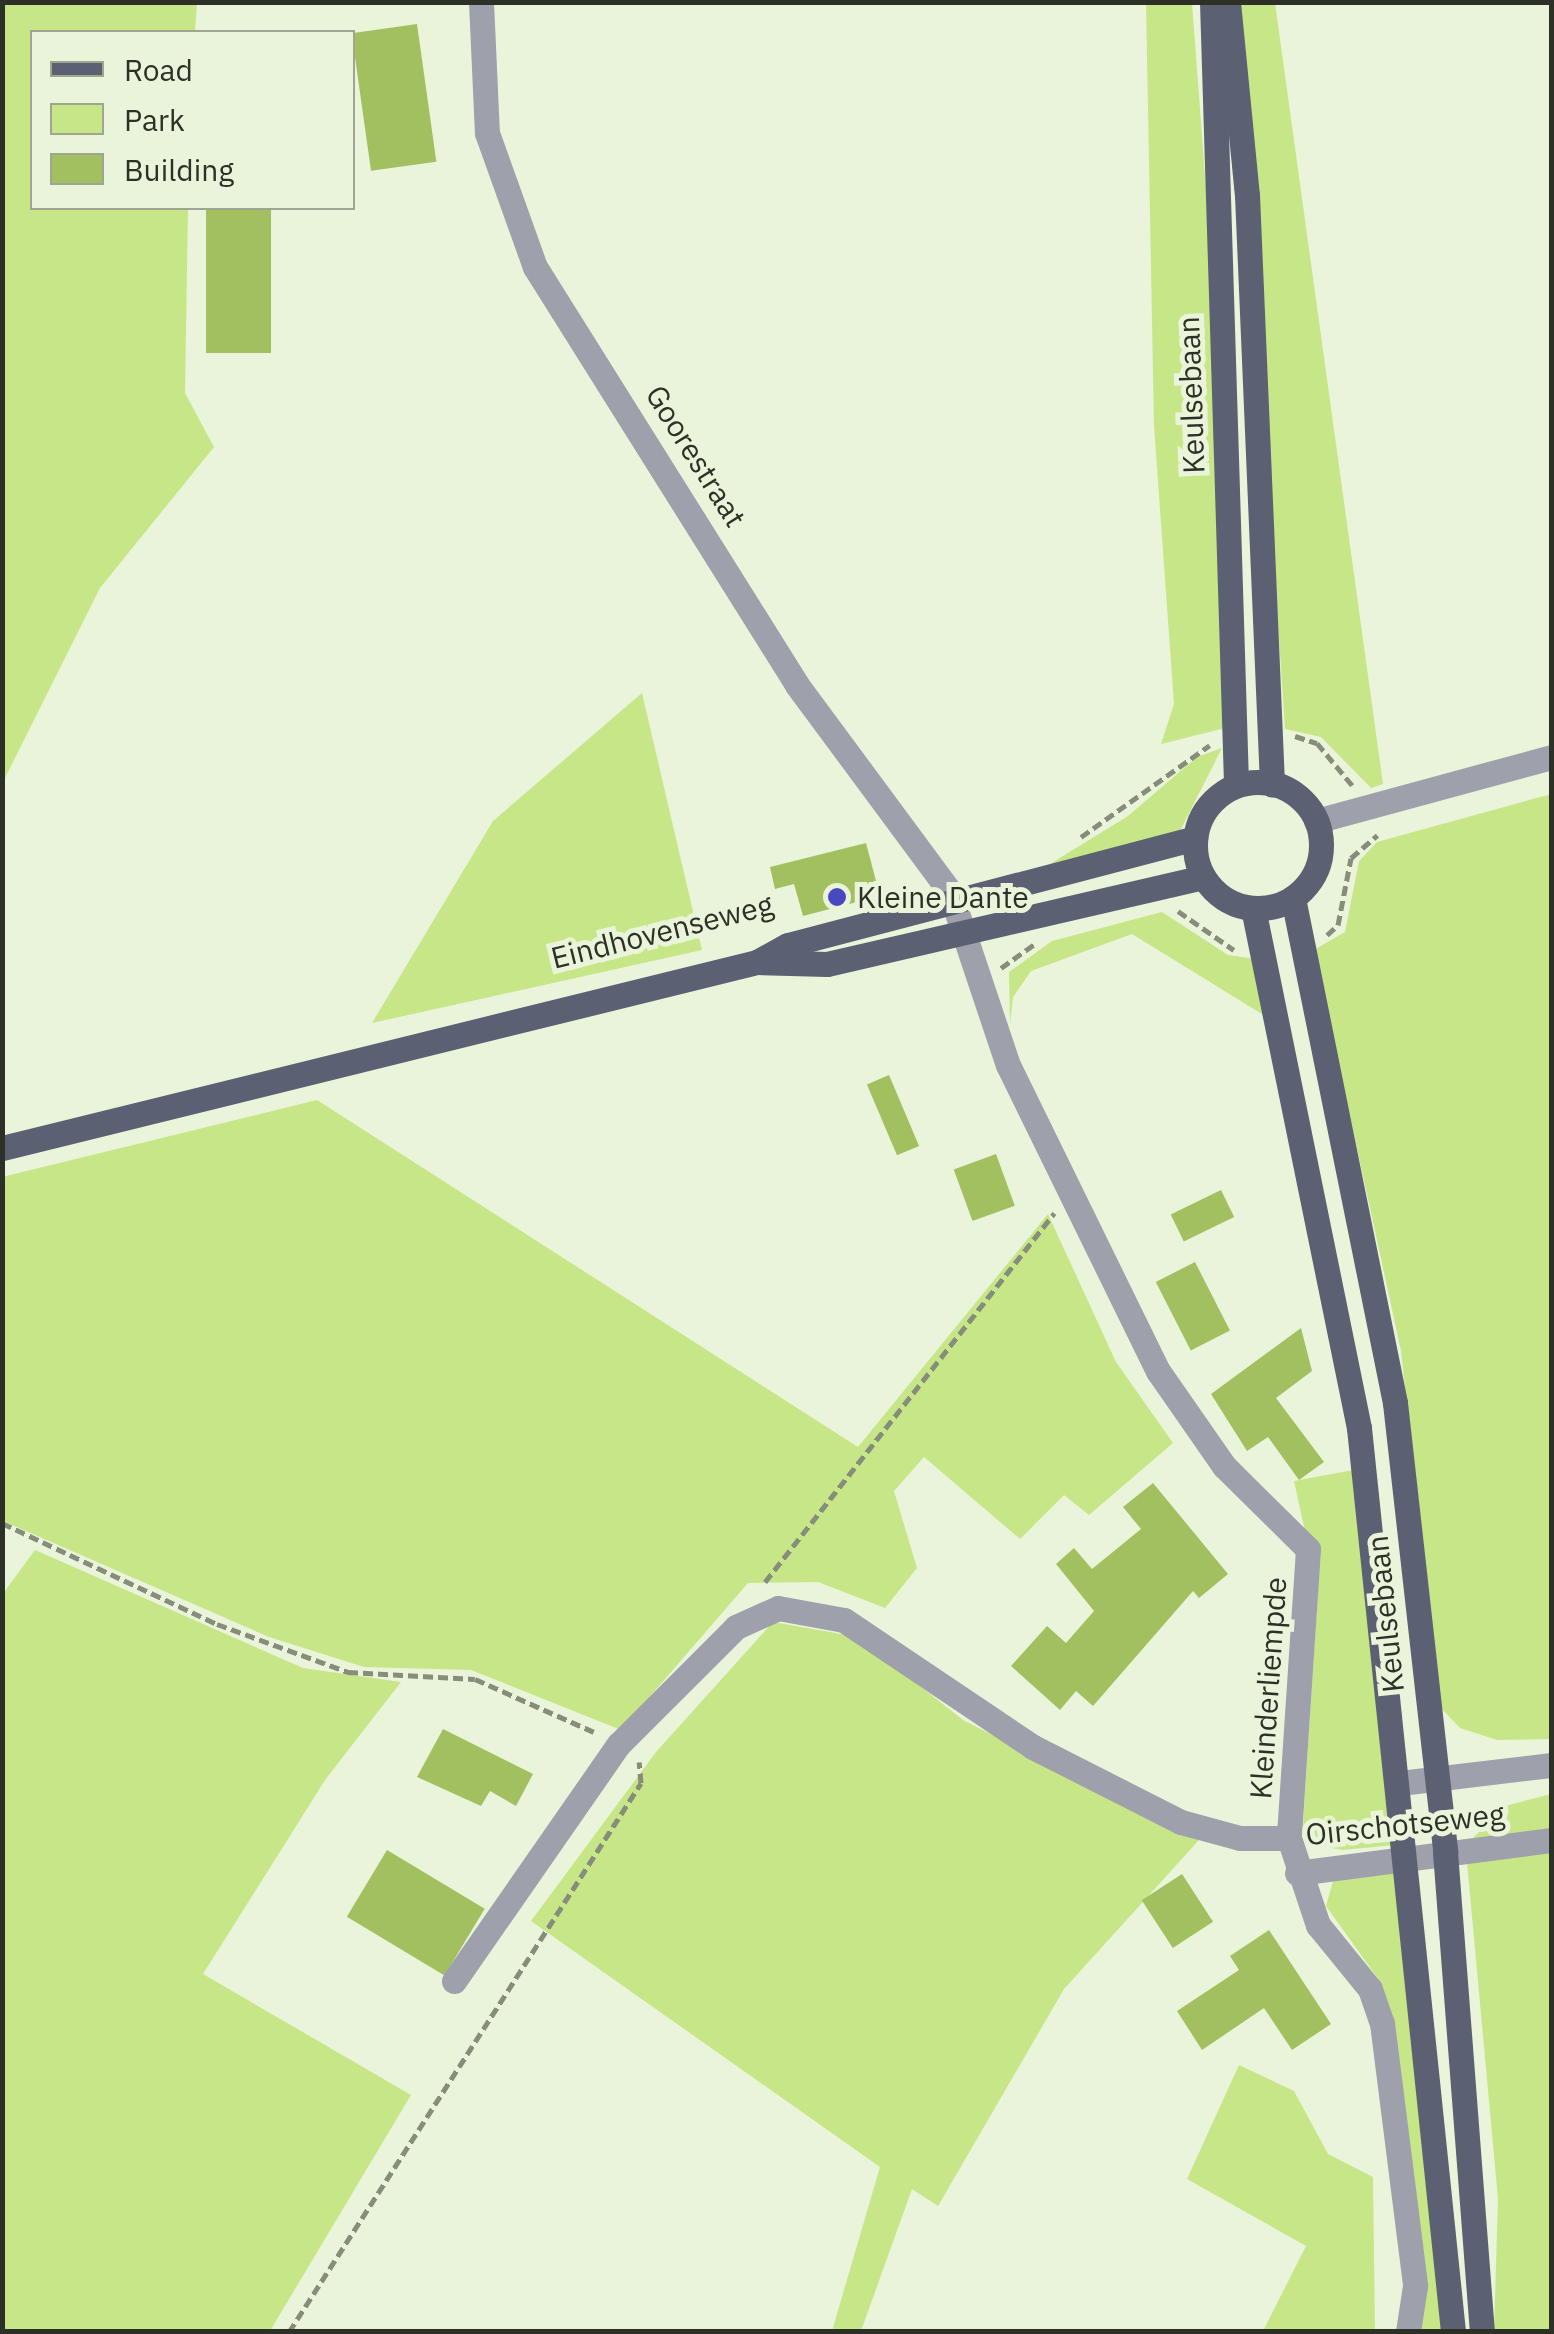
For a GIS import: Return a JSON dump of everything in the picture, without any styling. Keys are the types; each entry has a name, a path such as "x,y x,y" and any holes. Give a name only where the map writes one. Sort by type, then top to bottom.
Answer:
{"main road":[{"name":"Keulsebaan","path":"1212,2 1236,786"},
{"path":"1228,2 1247,195 1272,784"},
{"path":"1272,784 1316,822 1316,870 1292,898 1252,908 1203,877 1195,838 1208,807 1236,786 1272,784"},
{"name":"Eindhovenseweg","path":"2,1148 757,962 796,969 1195,838"},
{"name":"Eindhovenseweg","path":"957,918 1203,877"},
{"name":"Keulsebaan","path":"1292,898 1395,1404 1445,1852 1482,2332"},
{"name":"Keulsebaan","path":"1252,908 1358,1428 1400,1783 1454,2332"}],"street":[{"name":"Goorestraat","path":"481,2 487,133 535,267 797,685 924,846 957,918"},
{"path":"1316,822 1552,757"},
{"name":"Kleinderliempde","path":"758,1614 800,1605 844,1620 1017,1738 1181,1822 1240,1838 1288,1838 1308,1549 1194,1427 1067,1197 957,918"},
{"path":"454,1981 628,1739 758,1614"},
{"name":"Oirschotseweg","path":"1400,1783 1552,1766"},
{"name":"Oirschotseweg","path":"1288,1838 1297,1873 1552,1840"},
{"path":"1297,1873 1382,2023 1414,2286 1408,2332"}],"path":[{"path":"1271,736 1317,743 1344,778 1369,791 1376,836 1351,858 1338,925 1301,945"},
{"path":"1064,848 1195,752 1236,740"},
{"path":"1164,906 1231,949 1262,952"},
{"path":"1023,938 1042,934"},
{"path":"758,1614 767,1574 1067,1197"},
{"path":"2,1523 216,1624 348,1672 474,1678 628,1739 642,1783 289,2332"}],"green space":[{"path":"3,2 197,3 195,30 30,30 30,210 188,210 185,393 214,447 100,588 3,782"},
{"path":"1146,3 1192,3 1212,268 1225,728 1161,744 1174,704 1154,426"},
{"path":"1237,3 1275,3 1383,784 1371,788 1321,737 1285,729"},
{"path":"642,693 702,950 372,1023 493,821"},
{"path":"1222,748 1177,837 1050,864 1128,816 1197,757"},
{"path":"1551,794 1551,1739 1497,1740 1460,1728 1440,1707 1401,1351 1314,950 1345,932 1359,861 1377,842"},
{"path":"1162,912 1228,955 1256,959 1270,1019 1132,934 1031,971 1013,997 1010,1025 1009,972 1052,941"},
{"path":"317,1100 858,1447 1048,1214 1116,1362 1173,1443 1089,1515 1064,1495 1020,1539 924,1457 894,1491 917,1568 885,1608 818,1582 748,1583 621,1730 471,1670 364,1667 269,1637 3,1521 2,1177"},
{"path":"1353,1470 1394,1845 1343,1850 1320,1846 1303,1825 1318,1591 1294,1481"},
{"path":"35,1550 303,1668 401,1682 325,1780 203,1974 411,2095 270,2331 3,2331 2,1595"},
{"path":"773,1622 858,1637 963,1720 1199,1840 1064,1989 938,2206 912,2189 861,2331 832,2331 880,2167 531,1921 656,1752"},
{"path":"1551,1794 1551,1829 1471,1840 1505,1806"},
{"path":"1551,1850 1551,2331 1494,2331 1498,2199 1467,1862"},
{"path":"1397,1865 1445,2331 1419,2331 1418,2210 1395,2025 1379,1980 1326,1906 1333,1881"},
{"path":"1239,2065 1294,2091 1328,2154 1373,2177 1375,2331 1263,2331 1306,2246 1187,2179"}],"building":[{"path":"417,24 436,162 371,171 355,33"},
{"path":"206,210 271,210 271,353 206,353"},
{"path":"866,843 880,896 803,916 794,884 775,889 770,867"},
{"path":"889,1075 919,1146 897,1155 867,1084"},
{"path":"996,1154 1015,1206 973,1221 954,1169"},
{"path":"1221,1190 1234,1217 1184,1242 1171,1215"},
{"path":"1195,1262 1230,1331 1191,1351 1156,1282"},
{"path":"1301,1328 1312,1371 1276,1398 1324,1462 1299,1480 1268,1437 1247,1451 1211,1394"},
{"path":"1153,1483 1228,1574 1199,1598 1193,1591 1093,1706 1076,1691 1060,1710 1011,1666 1047,1626 1066,1643 1094,1611 1056,1564 1074,1548 1092,1569 1141,1529 1123,1507"},
{"path":"443,1729 533,1774 516,1806 490,1791 481,1806 417,1777"},
{"path":"387,1850 485,1909 445,1976 347,1917"},
{"path":"1182,1874 1213,1922 1173,1948 1142,1900"},
{"path":"1269,1930 1331,2024 1292,2050 1264,2008 1202,2050 1177,2011 1239,1970 1230,1956"}],"place":[{"name":"Kleine Dante","path":"837,897"}]}
